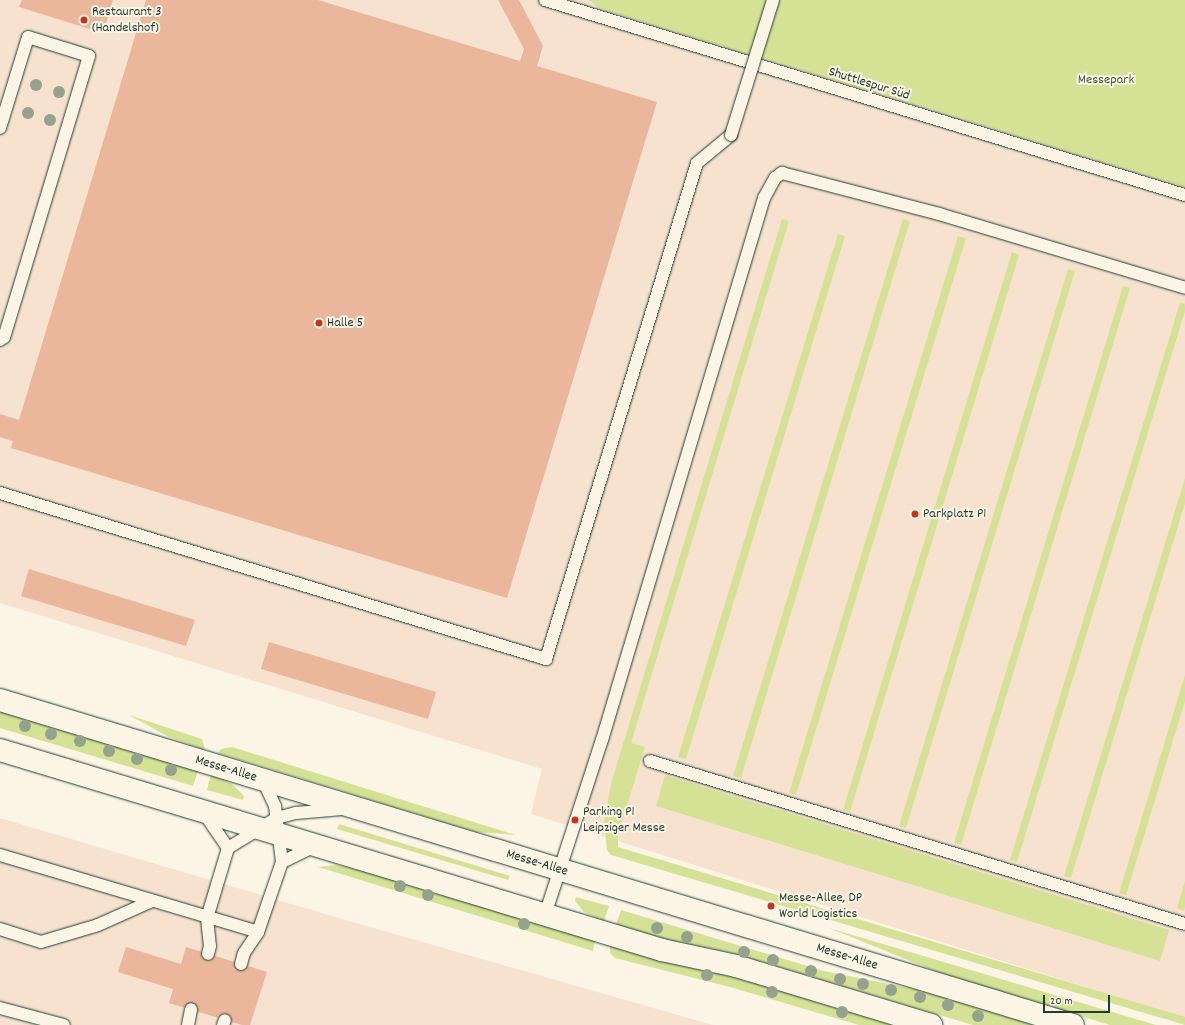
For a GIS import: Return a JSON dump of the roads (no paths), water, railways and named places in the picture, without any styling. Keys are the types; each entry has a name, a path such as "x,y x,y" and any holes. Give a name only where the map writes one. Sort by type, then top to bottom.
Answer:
{"main road":[{"name":"Messe-Allee","path":"0,700 1073,1025"},
{"path":"0,750 258,828 278,826 315,845 662,950 736,966 931,1025"}],"lane":[{"path":"0,493 546,659 697,163 731,135 773,0"},
{"name":"Shuttlespur Süd","path":"553,1 1185,195"},
{"path":"0,128 28,37 89,56 4,336 0,340"},
{"path":"545,915 602,740 764,198 775,178 782,174 939,214 1185,288"},
{"path":"650,761 1185,924"},
{"path":"241,964 244,953 258,932 282,862 275,806 263,780"},
{"path":"278,826 296,813 355,808"},
{"path":"204,812 228,848"},
{"path":"208,954 210,946 207,918 228,848 258,828"},
{"path":"282,862 315,845"},
{"path":"0,855 258,932"},
{"path":"0,929 41,942 98,925 152,901"},
{"path":"0,1008 64,1025"},
{"path":"188,1025 191,1009"}],"place":[{"name":"Restaurant 3 (Handelshof)","path":"84,20"},
{"name":"Halle 5","path":"319,323"},
{"name":"Parkplatz P1","path":"915,514"},
{"name":"Parking P1 Leipziger Messe","path":"575,820"},
{"name":"Messe-Allee, DP World Logistics","path":"771,906"}],"park label":[{"name":"Messepark","path":"1106,80"}]}
